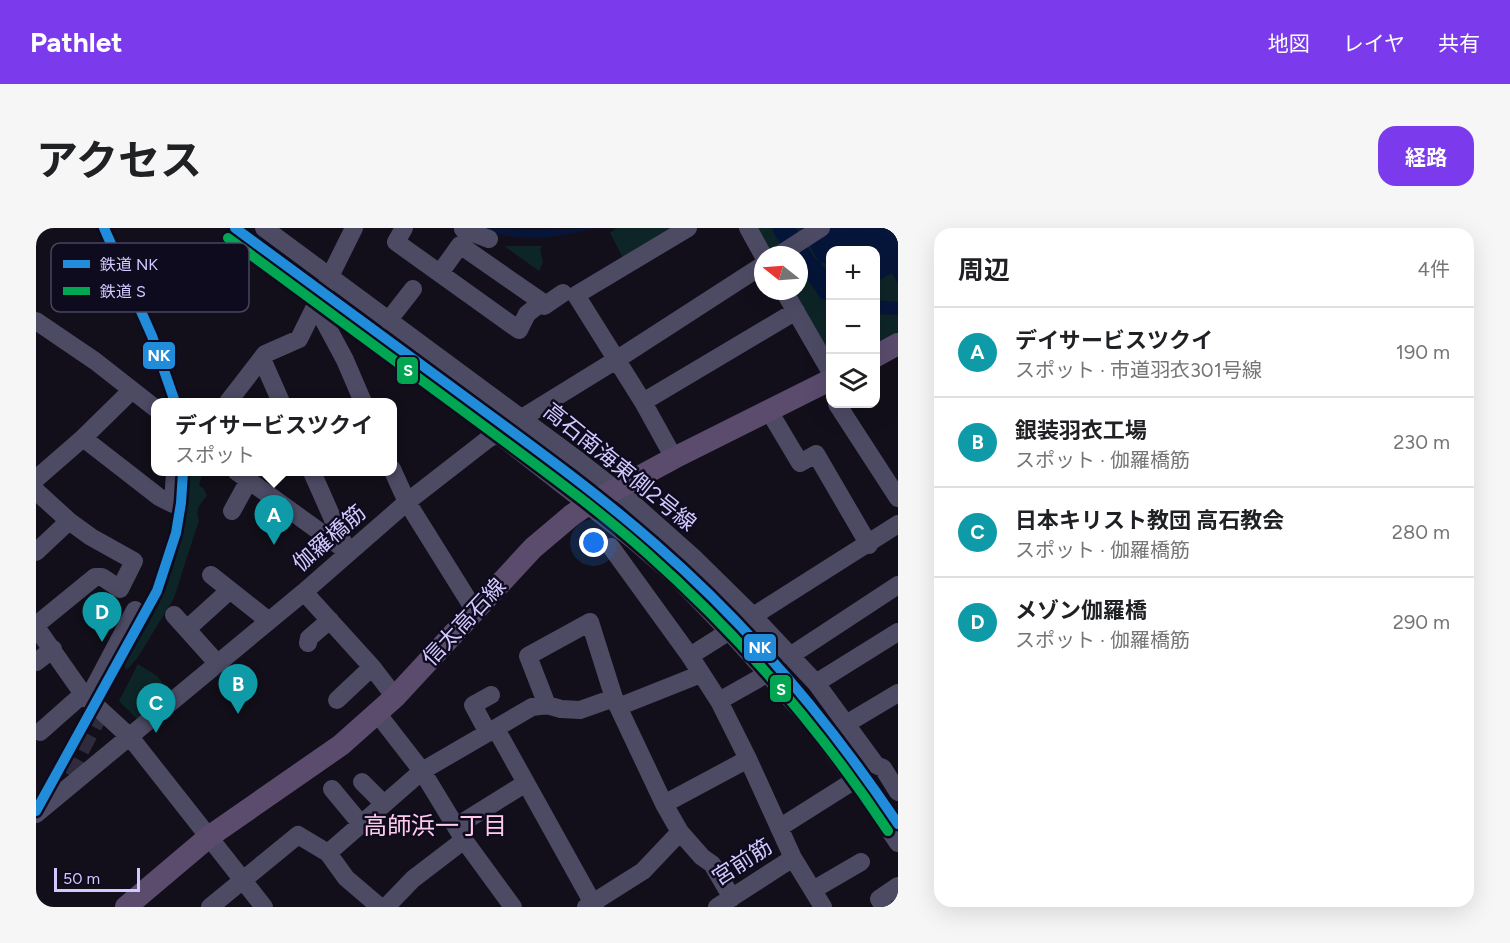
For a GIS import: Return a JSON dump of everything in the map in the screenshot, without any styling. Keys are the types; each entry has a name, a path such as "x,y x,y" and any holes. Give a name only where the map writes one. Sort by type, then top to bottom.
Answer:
{"main road":[{"path":"880,354 898,344"},
{"name":"信太高石線","path":"126,907 210,836 341,745 395,697 533,548 587,504 674,458 826,383"}],"street":[{"path":"231,398 265,354 299,339 354,228"},
{"path":"404,228 396,242 519,330 527,314 542,302"},
{"path":"674,458 643,402 576,295 688,228"},
{"path":"748,228 758,246"},
{"path":"794,246 821,228"},
{"name":"高石南海東側2号線","path":"264,229 552,441 615,490 693,557 816,683 876,765 890,763 898,792"},
{"path":"440,273 462,234"},
{"path":"462,234 489,239"},
{"path":"462,234 544,306 563,293"},
{"name":"伽羅橋筋","path":"36,814 304,592 407,502 496,434 754,271"},
{"path":"388,321 413,289"},
{"path":"789,300 826,376"},
{"path":"317,304 361,398"},
{"path":"317,304 445,393 634,541 677,578 729,631 812,723 866,795 898,843"},
{"path":"643,402 796,311"},
{"path":"36,321 151,404"},
{"path":"262,359 279,398"},
{"path":"36,478 83,438 132,390"},
{"path":"840,408 898,498"},
{"path":"769,411 800,463 816,454 869,545"},
{"path":"83,438 159,497 173,504 175,476"},
{"path":"232,511 243,476 348,552"},
{"path":"314,476 348,552"},
{"path":"396,476 407,502 475,611"},
{"path":"36,491 69,521 91,537 134,561 120,589 102,577 95,577 36,626 86,697 130,737 264,907"},
{"path":"36,552 69,521"},
{"path":"690,656 898,525"},
{"path":"610,547 690,656 719,701 793,858 823,907"},
{"path":"211,575 268,621"},
{"path":"790,656 898,585"},
{"path":"187,629 230,590"},
{"path":"304,592 395,697"},
{"path":"40,732 86,697 135,610"},
{"path":"174,615 218,663"},
{"path":"308,643 309,639 330,620"},
{"path":"547,705 528,656 590,622 616,702 664,804 680,832 702,857 712,864 736,901"},
{"path":"816,683 898,632"},
{"path":"36,662 52,649"},
{"path":"337,700 372,668"},
{"path":"328,853 422,771 532,707 547,705 561,709 580,710 616,702 700,674"},
{"path":"719,701 758,679"},
{"path":"846,724 898,693"},
{"path":"491,695 473,705 526,783 591,906 643,871 680,832"},
{"path":"377,713 422,771 461,833 513,907"},
{"path":"664,804 748,759"},
{"path":"362,782 384,804"},
{"path":"386,907 461,833 526,783"},
{"path":"779,828 847,785"},
{"path":"332,789 361,824"},
{"path":"210,907 298,835 328,853 346,878 380,907"},
{"name":"宮前筋","path":"736,901 793,858"},
{"path":"813,890 861,862"},
{"path":"884,907 879,898 898,886"}],"green space":[{"path":"616,228 678,228 624,260 610,233"},
{"path":"754,228 898,228 898,338 880,347 880,246 826,246 826,357 793,300 808,300 808,246 763,246"},
{"path":"504,246 542,246 540,250 543,262 539,271"},
{"path":"187,476 202,476 199,485 207,496 199,507 199,520 174,598 138,657 127,670 124,666 150,621 170,579 178,549"},
{"path":"138,664 157,676 172,694 139,721 119,701"}],"water":[{"path":"480,228 530,230 596,228 551,237 524,238"},
{"path":"800,228 898,228 898,284 892,273 880,280 880,246 826,246 826,265 824,262 820,264"},
{"path":"808,257 815,268 826,278 826,300 821,299 808,280"},
{"path":"880,300 898,302 898,315 880,314"}],"waterway":[{"path":"783,228 807,265 826,284"}],"tunnel":[{"path":"55,798 101,711"}],"rail line":[{"name":"NK","path":"104,228 111,243"},
{"name":"NK","path":"235,228 544,456 612,508 690,575 786,676 844,748 898,824"},
{"name":"S","path":"228,238 235,243"},
{"name":"S","path":"249,253 562,484 648,554 715,617 777,685 835,756 888,831"},
{"name":"NK","path":"141,312 174,398"},
{"name":"NK","path":"36,811 157,591 176,533 183,476"}],"place":[{"name":"デイサービスツクイ","path":"274,545"},
{"name":"メゾン伽羅橋","path":"102,642"},
{"name":"銀装羽衣工場","path":"238,714"},
{"name":"日本キリスト教団 高石教会","path":"156,733"}],"district":[{"name":"高師浜一丁目","path":"435,825"}]}
